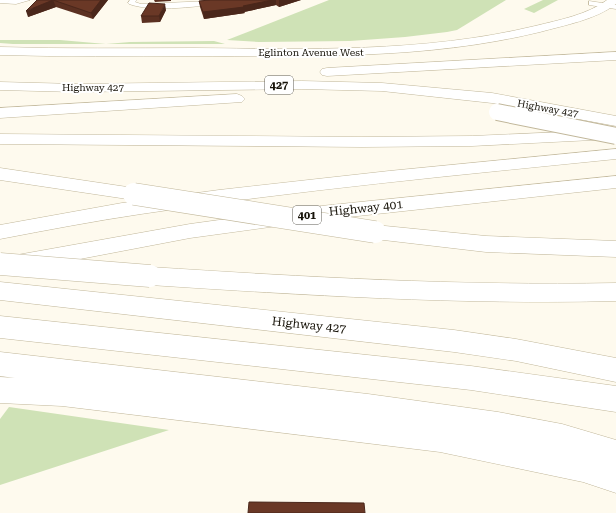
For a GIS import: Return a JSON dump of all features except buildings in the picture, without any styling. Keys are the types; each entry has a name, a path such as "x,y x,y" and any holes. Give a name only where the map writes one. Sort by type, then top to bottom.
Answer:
{"highway":[{"path":"0,85 280,74 616,56"},
{"name":"Highway 427","path":"0,85 76,88 309,85 382,87 492,98 558,109 616,121"},
{"path":"0,113 242,99 298,98 401,101 497,112 616,135"},
{"path":"0,139 362,142 472,141 616,135"},
{"path":"0,232 147,206 232,194 616,154"},
{"path":"0,174 375,232 486,244 616,249"},
{"name":"Highway 401","path":"0,265 182,232 306,215 616,182"},
{"path":"0,265 150,276 427,292 526,294 616,292"},
{"name":"Highway 427","path":"0,291 454,341 516,350 616,370"},
{"path":"0,327 471,378 616,398"},
{"path":"0,364 360,407 498,426 562,439 616,455"},
{"path":"0,390 62,393 440,437 583,467 616,477"}],"main road":[{"name":"Eglinton Avenue West","path":"0,45 322,46 402,43 448,39 503,30 606,3"},
{"name":"Eglinton Avenue West","path":"0,51 334,52 401,50 479,42 536,30 576,19 606,3"}],"street":[{"path":"0,1 16,2 27,0"},
{"path":"134,0 131,3 140,6 201,4 230,0"}],"green space":[{"path":"329,0 506,0 457,30 447,32 350,41 259,42 227,40"},
{"path":"543,0 558,0 534,13 524,9"},
{"path":"0,40 60,40 106,44 13,44 0,43"},
{"path":"214,41 225,44 106,44 130,42"},
{"path":"9,407 169,430 0,485 0,419"}]}
